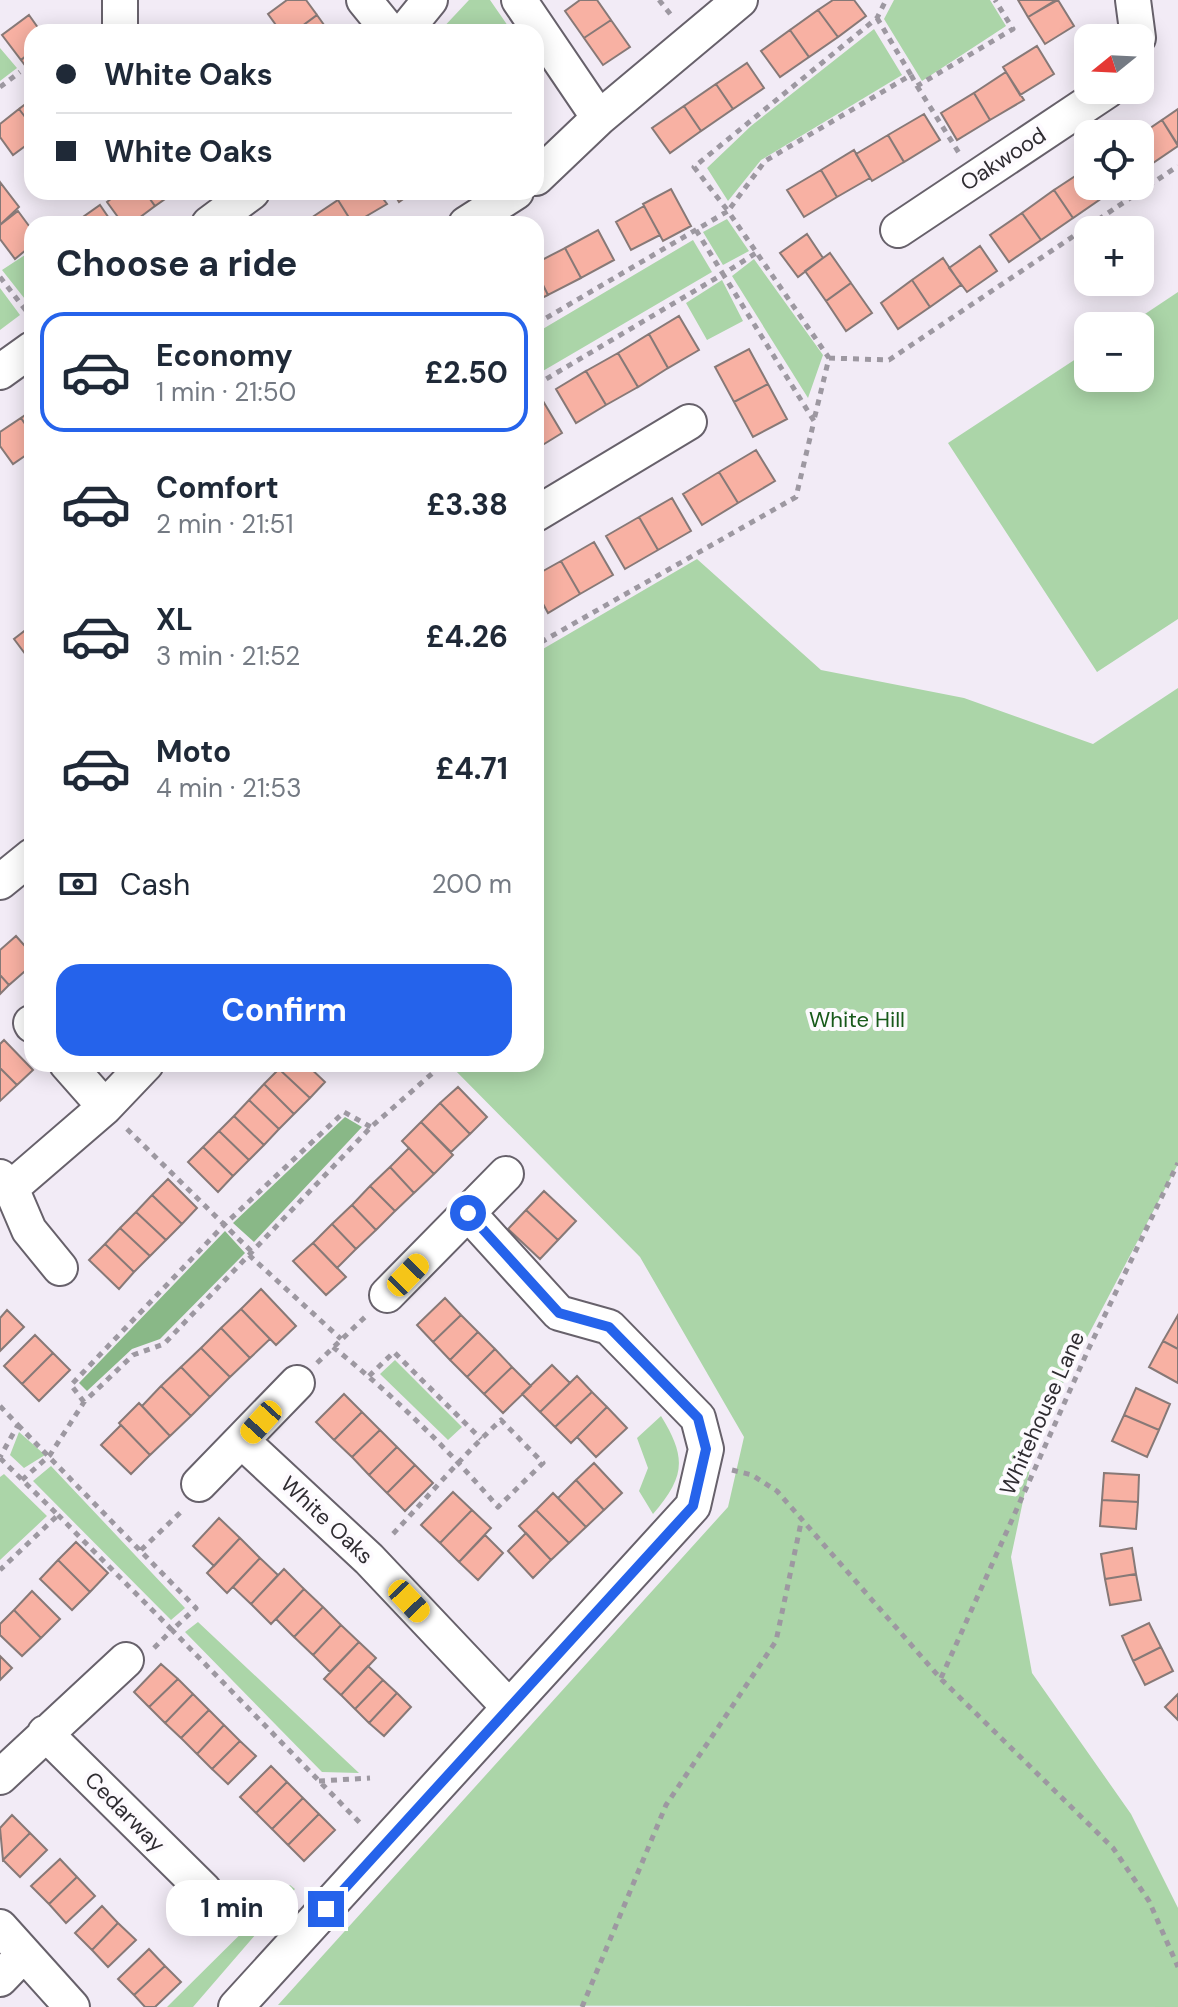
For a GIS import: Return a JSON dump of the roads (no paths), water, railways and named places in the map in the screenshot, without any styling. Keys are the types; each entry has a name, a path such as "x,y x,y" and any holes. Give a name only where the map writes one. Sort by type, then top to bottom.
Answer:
{"street":[{"path":"120,0 120,24"},
{"path":"364,0 384,24"},
{"path":"410,24 430,0"},
{"path":"519,0 535,24"},
{"path":"544,170 599,118 740,0"},
{"path":"1133,0 1136,24"},
{"path":"544,37 599,118"},
{"name":"Oakwood","path":"898,230 1086,104"},
{"path":"220,216 241,200"},
{"path":"478,216 504,200"},
{"path":"0,372 24,355"},
{"path":"544,509 689,422"},
{"path":"0,882 24,862"},
{"path":"74,1072 105,1107"},
{"path":"60,1268 29,1230 5,1182 105,1107 138,1072"},
{"path":"387,1295 506,1174"},
{"path":"236,2007 693,1506 706,1449 698,1418 609,1327 559,1313 468,1213"},
{"path":"199,1484 297,1383"},
{"name":"White Oaks","path":"243,1442 369,1559 508,1706"},
{"path":"0,1777 126,1660"},
{"name":"Cedarway","path":"45,1733 204,1890"},
{"path":"0,1927 72,2007"},
{"path":"0,1979 24,1954"}],"park label":[{"name":"White Hill","path":"857,1019"}]}
